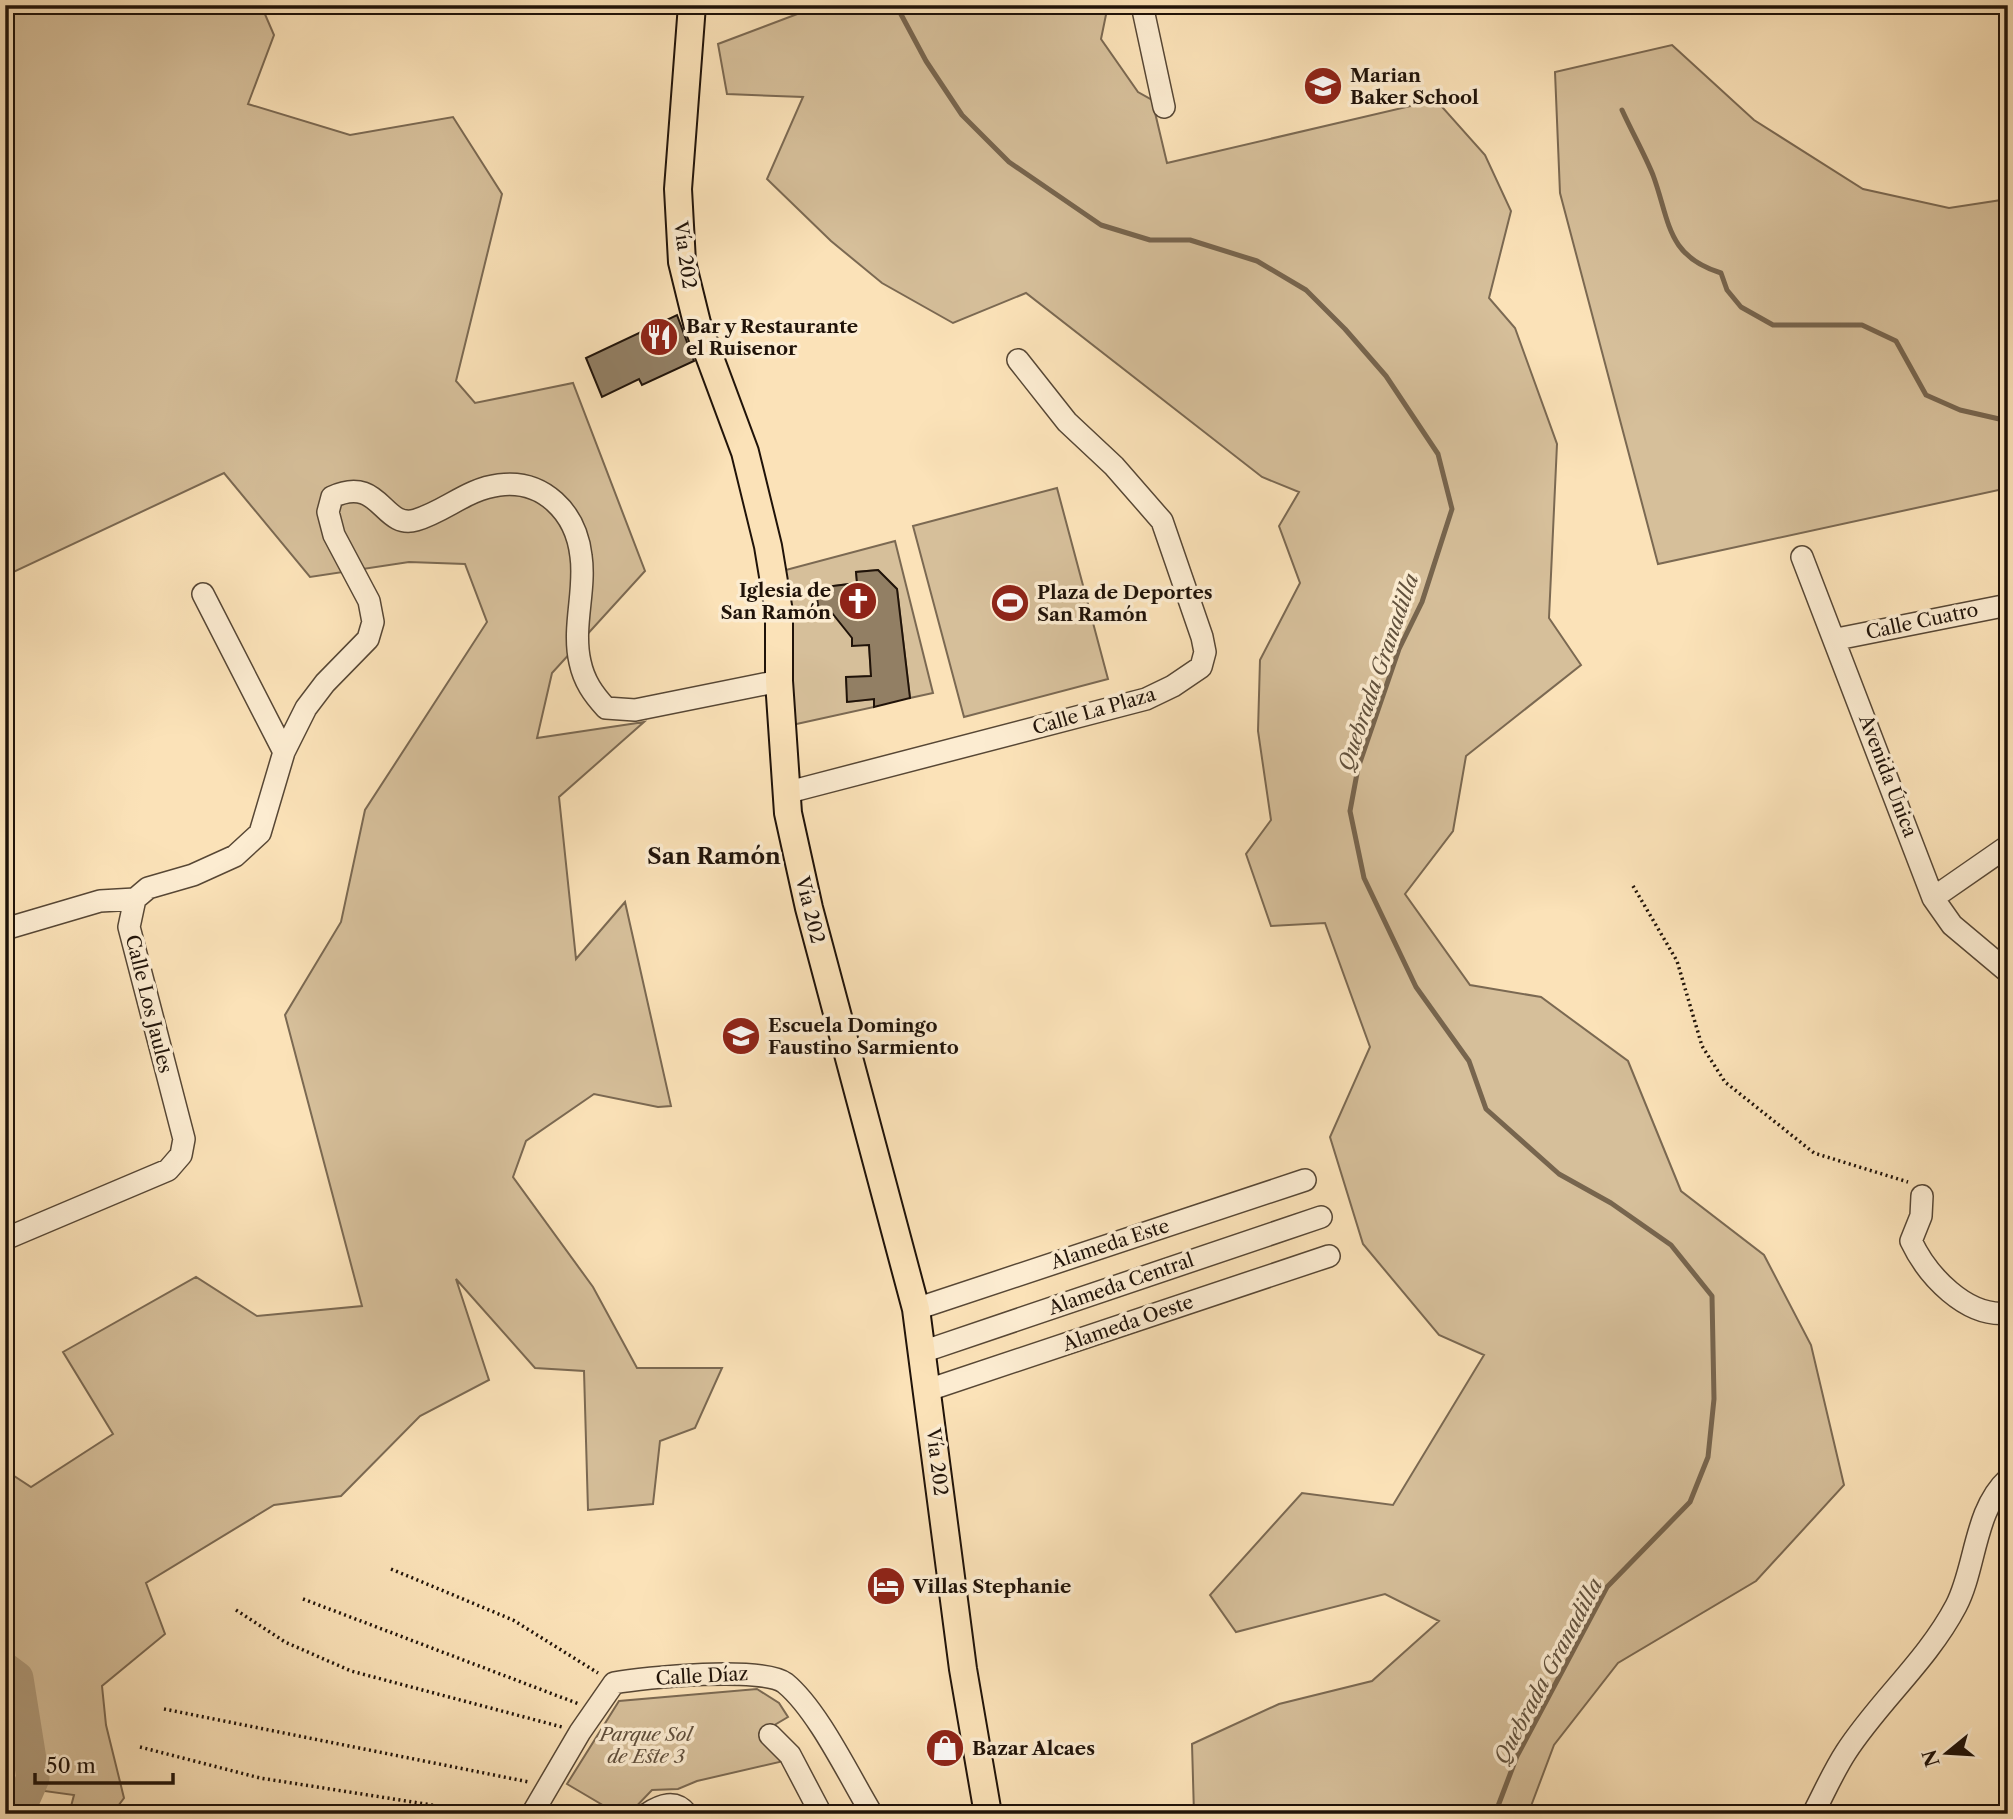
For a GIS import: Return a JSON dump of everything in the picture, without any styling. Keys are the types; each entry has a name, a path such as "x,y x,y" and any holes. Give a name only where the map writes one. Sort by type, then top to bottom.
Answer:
{"main road":[{"name":"Vía 202","path":"692,5 678,190 682,262 697,323 745,452 768,546 779,612 779,681 785,793 802,881 916,1309 963,1669 988,1814"}],"street":[{"path":"1142,5 1164,107"},
{"name":"Calle La Plaza","path":"785,793 1146,699 1173,686 1201,667 1205,652 1202,637 1162,521 1115,466 1067,422 1018,360"},
{"path":"5,929 100,901 135,899 148,888 193,875 235,856 260,833 284,752 306,708 325,683 368,639 373,622 369,601 343,556 328,512 332,497 349,489 362,491 393,516 412,521 431,514 472,491 498,485 520,484 540,488 557,503 574,532 582,556 580,661 590,691 606,708 635,710 779,681"},
{"name":"Avenida Única","path":"1802,557 1837,639 1933,898 1952,925 2008,972"},
{"path":"203,594 284,752"},
{"name":"Calle Cuatro","path":"1837,639 2008,605"},
{"path":"1933,898 2008,846"},
{"name":"Calle Los Jaules","path":"5,1239 168,1170 181,1156 184,1139 129,927 135,899"},
{"name":"Alameda Este","path":"916,1309 1305,1180"},
{"path":"1922,1196 1921,1216 1911,1241 1919,1257 1942,1283 1971,1306 2000,1314 2008,1313"},
{"name":"Alameda Central","path":"922,1352 1321,1217"},
{"name":"Alameda Oeste","path":"928,1391 1329,1256"},
{"path":"1813,1814 1847,1751 1926,1652 1955,1608 1967,1581 1976,1543 1990,1507 2000,1486 2008,1479"},
{"name":"Calle Díaz","path":"614,1683 636,1679 763,1673 784,1682 809,1710 872,1814"},
{"path":"532,1814 580,1732 614,1683"},
{"path":"770,1735 790,1755 821,1814"},
{"path":"647,1814 659,1806 671,1804 682,1807 687,1814"}],"path":[{"path":"1633,886 1677,961 1702,1046 1725,1082 1814,1153 1910,1183 1922,1196"},
{"path":"391,1569 513,1620 614,1683"},
{"path":"303,1599 595,1710"},
{"path":"236,1610 285,1642 351,1671 580,1732"},
{"path":"164,1709 426,1764 549,1786"},
{"path":"140,1747 260,1778 489,1814"}],"green space":[{"path":"5,5 261,5 274,35 248,104 350,135 453,117 502,194 456,381 475,403 573,383 645,571 552,673 537,738 644,722 559,797 576,959 625,902 671,1106 658,1107 594,1094 526,1141 513,1177 593,1287 637,1368 722,1368 695,1428 660,1441 653,1504 588,1510 584,1371 535,1368 456,1279 489,1380 420,1416 341,1496 274,1505 146,1583 165,1634 102,1686 106,1725 124,1798 112,1814 69,1814 74,1795 23,1788 5,1814 5,1470 31,1487 113,1434 63,1352 196,1277 257,1316 362,1306 285,1015 341,922 365,810 487,622 465,564 409,562 310,577 224,473 5,576"},
{"path":"821,5 1108,5 1101,39 1138,92 1152,100 1167,163 1436,100 1485,155 1511,211 1489,298 1515,328 1557,444 1549,618 1581,665 1466,756 1453,831 1405,894 1470,985 1541,997 1628,1061 1681,1191 1764,1255 1811,1345 1844,1485 1756,1581 1618,1663 1554,1745 1528,1814 1194,1814 1192,1744 1279,1704 1372,1681 1439,1621 1385,1594 1236,1632 1210,1595 1302,1493 1393,1505 1484,1355 1439,1335 1363,1244 1330,1137 1370,1047 1325,923 1271,926 1246,854 1271,820 1258,731 1260,660 1300,583 1279,526 1299,492 1262,477 1026,293 953,323 882,283 831,241 767,179 803,97 727,94 718,44"},
{"path":"1672,45 1754,120 1863,189 1949,208 2008,199 2008,488 1658,564 1560,193 1555,72"},
{"name":"Plaza de Deportes San Ramón","path":"1057,488 1108,679 964,717 913,526"},
{"path":"895,541 933,693 910,698 897,589 878,570 856,572 857,583 817,588 819,614 839,612 869,645 871,676 846,678 848,702 874,699 874,707 792,725 782,571"},
{"name":"Parque Sol de Este 3","path":"757,1689 779,1703 788,1717 761,1733 784,1761 697,1781 678,1789 652,1790 629,1814 618,1814 567,1784 619,1701"}],"building":[{"name":"Bar y Restaurante el Ruisenor","path":"677,315 694,361 642,385 639,379 602,397 586,358"},
{"path":"878,570 897,589 910,698 874,707 874,699 847,702 846,677 871,676 869,645 852,646 852,638 832,613 819,614 816,588 857,583 856,572"}],"waterway":[{"name":"Quebrada Granadilla","path":"896,5 926,61 962,115 1009,162 1101,225 1150,240 1190,240 1257,261 1306,290 1386,376 1438,454 1452,509 1422,602 1399,649 1358,768 1350,811 1364,878 1416,987 1469,1061 1486,1109 1559,1174 1611,1203 1671,1245 1712,1296 1714,1399 1708,1457 1690,1502 1607,1587 1517,1756 1495,1814"},
{"path":"1622,110 1653,175 1667,222 1680,247 1703,266 1721,273 1727,290 1741,307 1773,325 1862,325 1896,341 1926,395 1960,410 2008,421"},
{"path":"5,1669 17,1678 33,1778 17,1814"}],"place":[{"name":"Marian Baker School","path":"1323,86"},
{"name":"Bar y Restaurante el Ruisenor","path":"659,337"},
{"name":"Iglesia de San Ramón","path":"858,601"},
{"name":"Plaza de Deportes San Ramón","path":"1010,603"},
{"name":"Escuela Domingo Faustino Sarmiento","path":"741,1036"},
{"name":"Villas Stephanie","path":"886,1586"},
{"name":"Bazar Alcaes","path":"945,1748"}],"district":[{"name":"San Ramón","path":"714,856"}]}
